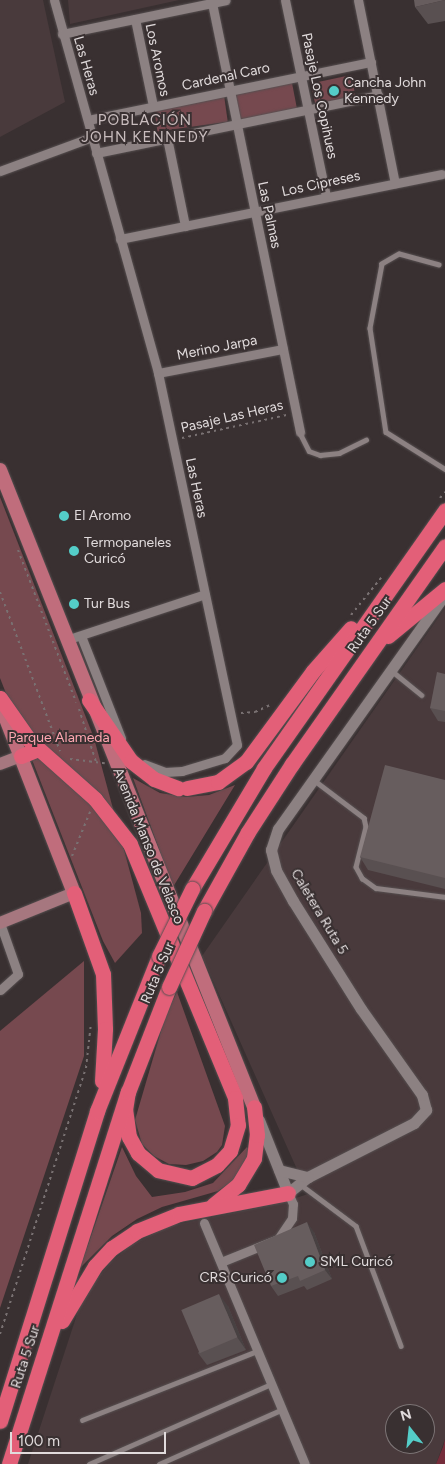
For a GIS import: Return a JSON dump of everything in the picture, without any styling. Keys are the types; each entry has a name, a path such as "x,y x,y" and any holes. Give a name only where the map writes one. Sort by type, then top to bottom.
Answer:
{"highway":[{"name":"Ruta 5 Sur","path":"0,1421 97,1111 133,1016 192,889 264,768 445,510"},
{"name":"Ruta 5 Sur","path":"9,1464 128,1092 169,987 204,911 267,803 445,546"},
{"path":"89,700 138,768 158,782 183,788 218,782 246,762 313,671 397,577"},
{"path":"371,652 445,589"},
{"path":"0,698 20,728 38,749 96,799 130,844 235,1098 238,1125 230,1151 217,1165 192,1178 158,1170 138,1153 129,1137 125,1110 128,1092"},
{"path":"21,756 38,749"},
{"path":"74,893 103,974 105,1029 97,1111"},
{"path":"206,1216 232,1192 251,1165 257,1143 254,1107"},
{"path":"45,1350 83,1282 112,1248 148,1225 206,1216 298,1184"}],"main road":[{"name":"Avenida Manso de Velasco","path":"0,470 89,700 254,1107"},
{"path":"0,703 74,893 0,923"},
{"path":"0,764 21,756"}],"street":[{"name":"Las Heras","path":"54,0 158,373 237,745 225,758 182,771 165,772 142,763 124,743 81,636"},
{"path":"62,34 226,0"},
{"name":"Pasaje Los Copihues","path":"286,0 326,197"},
{"path":"358,0 396,183"},
{"name":"Las Palmas","path":"212,3 300,432"},
{"name":"Los Aromos","path":"135,19 153,106"},
{"name":"Cardenal Caro","path":"88,120 371,62"},
{"path":"96,153 378,95"},
{"path":"0,171 92,137"},
{"path":"167,138 185,226"},
{"name":"Los Cipreses","path":"120,239 441,174"},
{"name":"Merino Jarpa","path":"158,373 283,349"},
{"path":"66,640 205,594"},
{"name":"Caletera Ruta 5","path":"298,1184 414,1124 424,1116 426,1107 422,1095 361,1009 298,910 273,863 272,840 391,670 441,605 445,594"},
{"path":"0,923 18,974 0,990"},
{"name":"Avenida Manso de Velasco","path":"254,1107 279,1170 298,1184"},
{"path":"221,1262 278,1239 292,1218 298,1184 279,1170"},
{"path":"206,1216 221,1262 281,1410 306,1464"}],"lane":[{"path":"439,265 399,254 382,264 370,328 386,432 445,470"},
{"path":"300,432 309,451 320,455 339,453 366,440"},
{"path":"391,670 422,695"},
{"path":"313,780 364,818 366,827 356,867 362,878 376,888 445,897"},
{"path":"298,1184 356,1226 401,1346"},
{"path":"82,1420 257,1351"},
{"path":"89,1464 271,1384"},
{"path":"159,1464 281,1410"}],"path":[{"name":"Pasaje Las Heras","path":"172,440 296,413"},
{"path":"14,541 96,762"},
{"path":"0,592 63,758 115,764"},
{"path":"66,873 96,799"},
{"path":"0,1334 86,1068 92,1019"}],"shaded area":[{"path":"0,0 43,0 65,102 0,137"},
{"path":"68,0 179,0 70,24"},
{"path":"445,608 445,1439 436,1464 28,1464 83,1296 110,1263 131,1245 169,1226 281,1203 308,1194 202,956"},
{"path":"445,1439 445,1464 436,1464 443,1447"}],"green space":[{"name":"Cancha John Kennedy","path":"351,75 356,98 316,107 311,84"},
{"path":"292,83 297,109 237,120 232,95"},
{"path":"224,95 228,122 157,132 154,105"},
{"name":"Parque Alameda","path":"0,497 94,738 141,913 142,933 115,963 103,941 0,678"},
{"path":"133,778 160,793 186,797 209,795 235,785 173,887"},
{"path":"84,961 84,1056 0,1308 0,1031"},
{"path":"177,992 225,1126 222,1145 217,1152 203,1161 186,1165 169,1164 154,1156 142,1144 135,1120 166,1014"},
{"path":"122,1147 136,1176 152,1197 185,1192 213,1183 247,1147 251,1153 244,1173 218,1191 162,1207 137,1219 112,1236 80,1268"}],"building":[{"path":"414,0 445,0 415,7"},
{"path":"437,672 445,674 445,711 430,708"},
{"path":"385,765 445,780 445,878 360,857"},
{"path":"307,1222 325,1270 300,1281 298,1276 271,1286 254,1245"},
{"path":"219,1294 237,1337 200,1353 181,1310"}],"place":[{"name":"Cancha John Kennedy","path":"334,91"},
{"name":"El Aromo","path":"64,516"},
{"name":"Termopaneles Curicó","path":"74,551"},
{"name":"Tur Bus","path":"74,604"},
{"name":"SML Curicó","path":"310,1262"},
{"name":"CRS Curicó","path":"282,1278"}],"district":[{"name":"POBLACIÓN JOHN KENNEDY","path":"145,128"}]}
